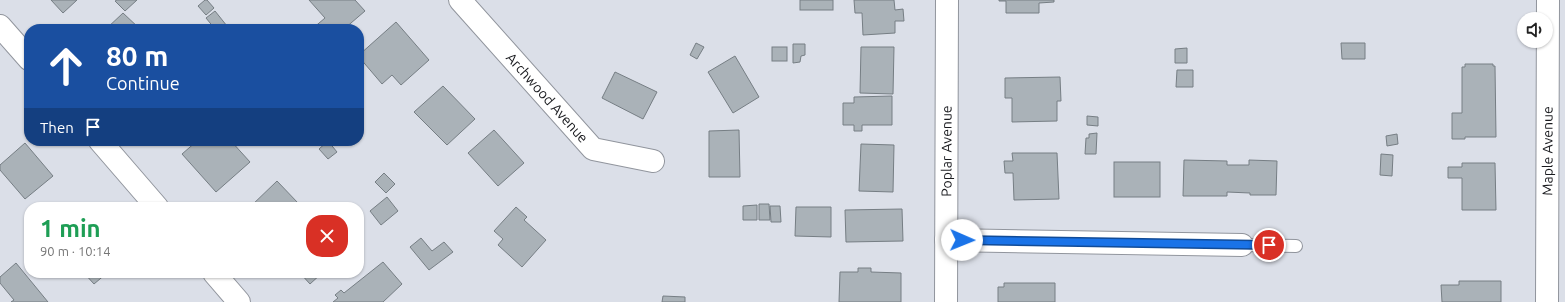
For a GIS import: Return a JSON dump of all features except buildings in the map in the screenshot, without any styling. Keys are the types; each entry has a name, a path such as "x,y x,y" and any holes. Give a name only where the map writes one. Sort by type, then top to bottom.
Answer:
{"street":[{"name":"Archwood Avenue","path":"460,0 593,149 653,161"},
{"name":"Poplar Avenue","path":"946,302 947,0"},
{"name":"Maple Avenue","path":"1547,302 1557,101 1548,0"},
{"path":"0,26 24,53"},
{"path":"104,146 153,202"},
{"path":"946,240 1242,245"},
{"path":"218,278 239,302"}],"lane":[{"path":"1242,245 1296,246"}],"route":[{"path":"962,240 1269,245"}]}
